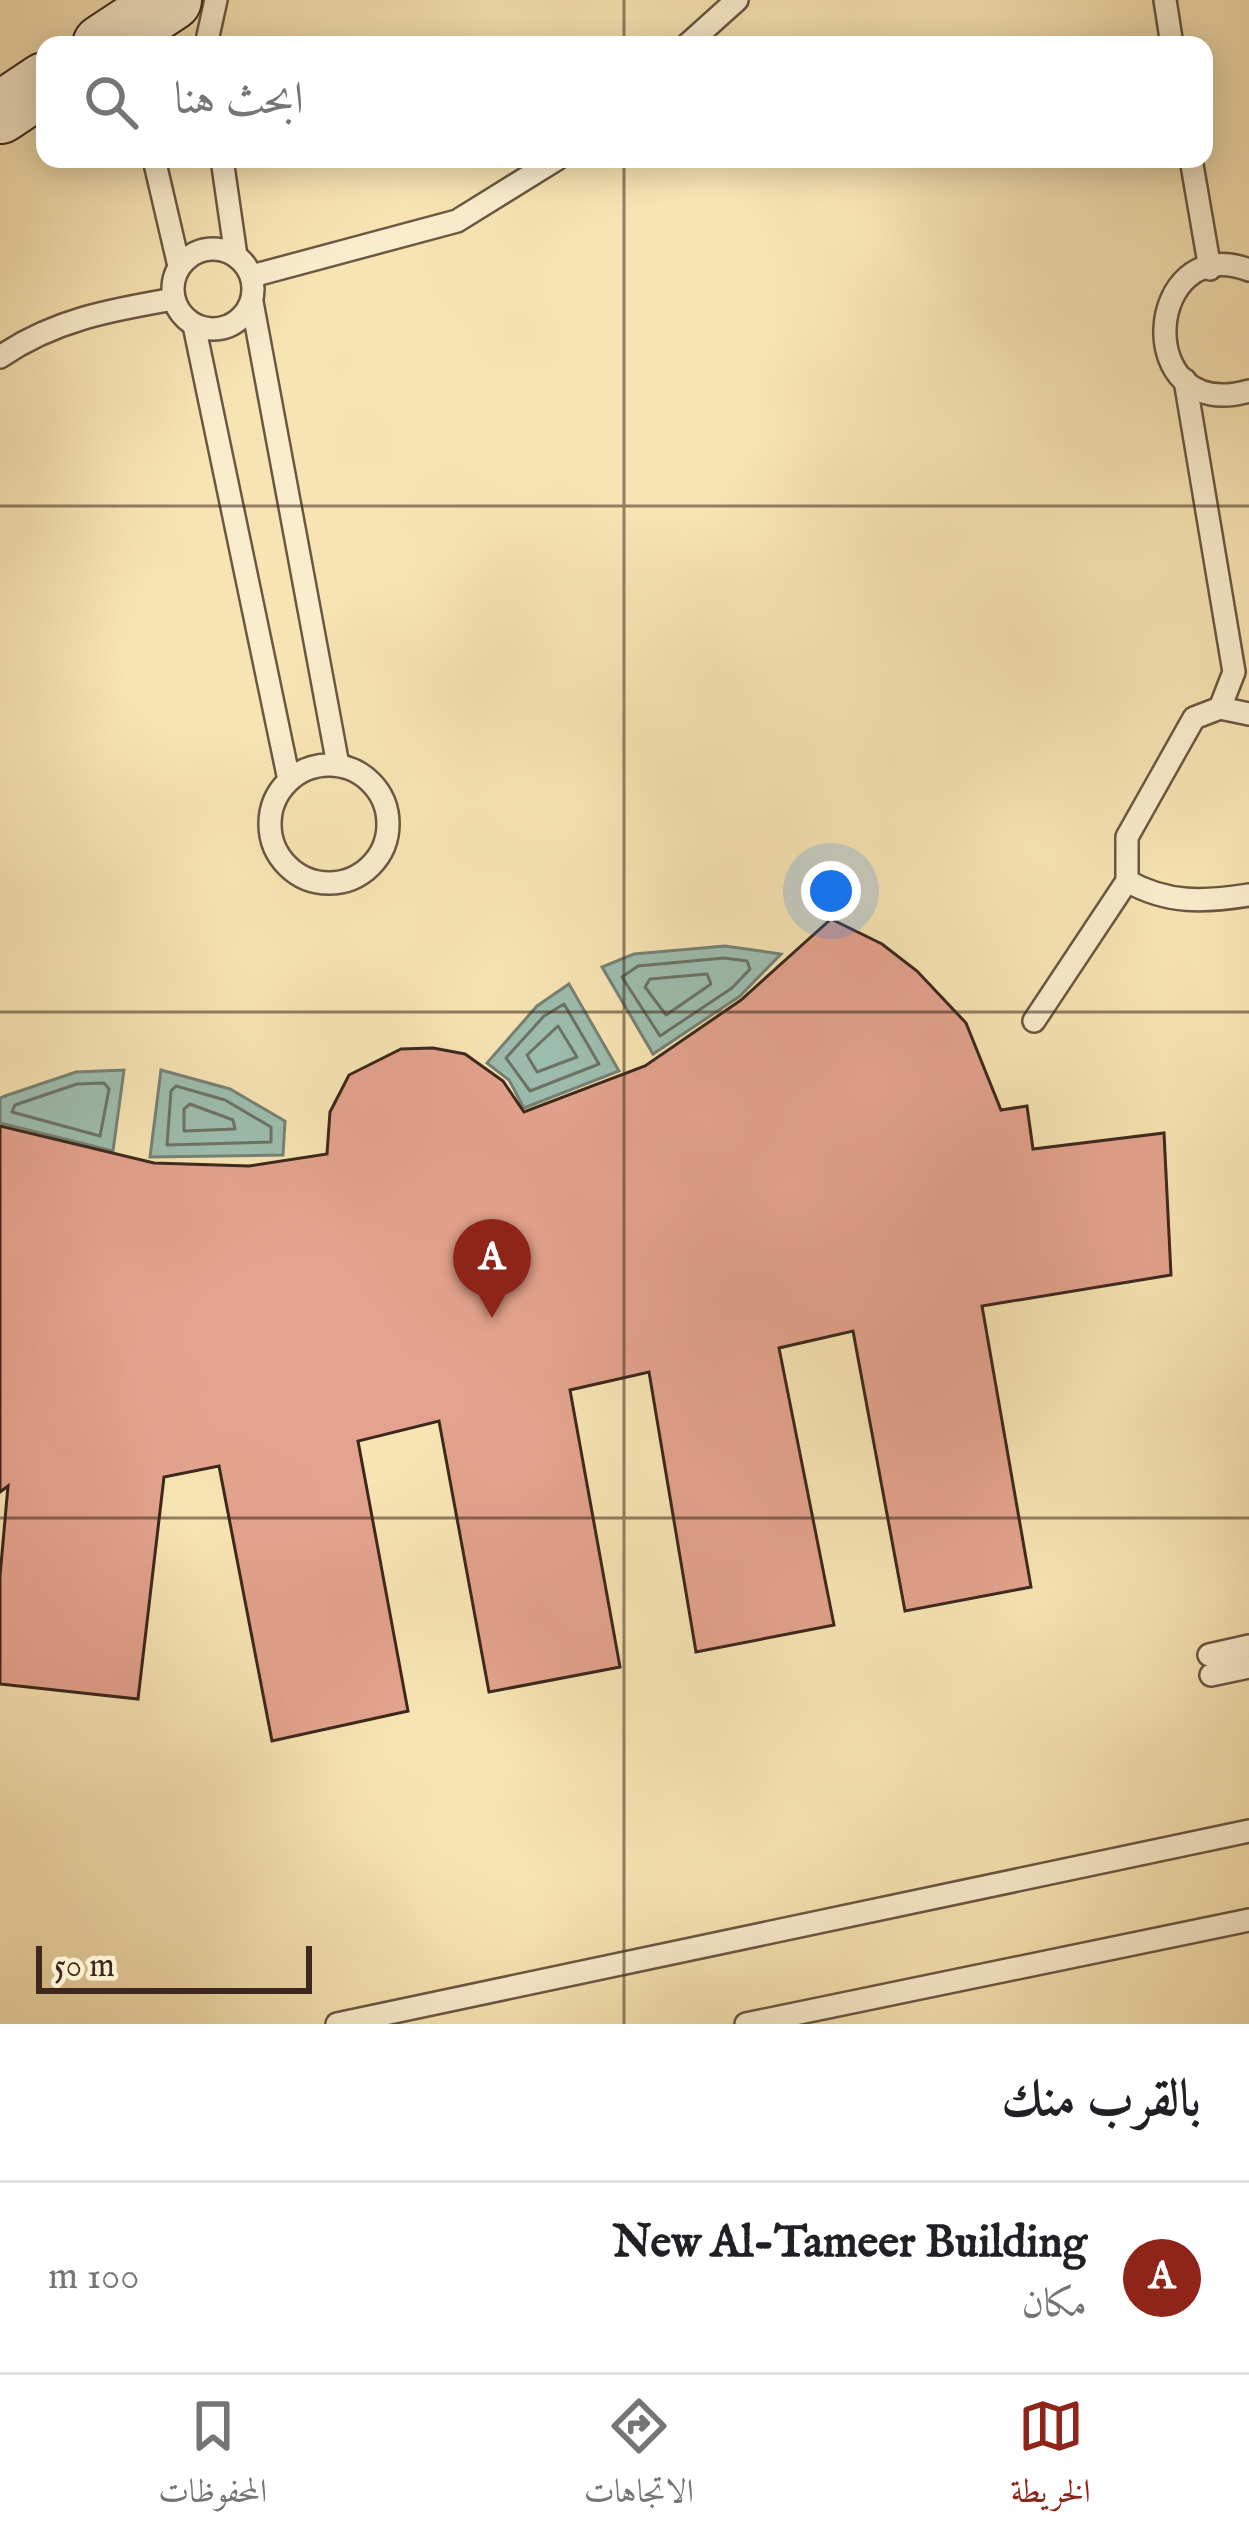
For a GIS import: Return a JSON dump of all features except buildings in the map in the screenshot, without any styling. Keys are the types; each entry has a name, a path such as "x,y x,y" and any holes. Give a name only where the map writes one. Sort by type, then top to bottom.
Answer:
{"main road":[{"path":"117,36 171,0"}],"lane":[{"path":"208,36 216,0"},
{"path":"697,36 737,0"},
{"path":"1165,0 1171,36"},
{"path":"156,168 179,266 174,299 194,325 289,780"},
{"path":"223,168 236,256 252,276 252,302 338,765"},
{"path":"252,276 457,221 542,168"},
{"path":"1193,168 1210,269"},
{"path":"179,266 213,248 236,256"},
{"path":"1249,270 1210,269 1181,285 1162,323 1172,364 1185,380 1224,396 1249,391"},
{"path":"0,357 31,337 89,314 174,299"},
{"path":"194,325 221,328 245,314 252,302"},
{"path":"1185,380 1234,672 1220,708"},
{"path":"1034,1021 1127,881 1127,837 1194,718 1220,708 1249,714"},
{"path":"338,765 373,785 388,823 376,859 346,880 310,880 281,859 270,824 273,804 289,780 318,766 338,765"},
{"path":"1127,881 1155,896 1204,902 1249,895"},
{"path":"1249,1646 1210,1665 1249,1667"},
{"path":"337,2024 1249,1831"},
{"path":"746,2024 1249,1920"},
{"path":"855,2001 860,2024"}],"water":[{"path":"725,946 781,954 740,996 653,1054 602,967 634,954"},
{"path":"569,984 619,1071 524,1108 509,1080 487,1063 537,1006"},
{"path":"124,1070 113,1151 0,1123 0,1098 76,1072"},
{"path":"161,1070 230,1089 285,1121 283,1155 150,1157"}],"place":[{"name":"New Al-Tameer Building","path":"492,1318"}]}
